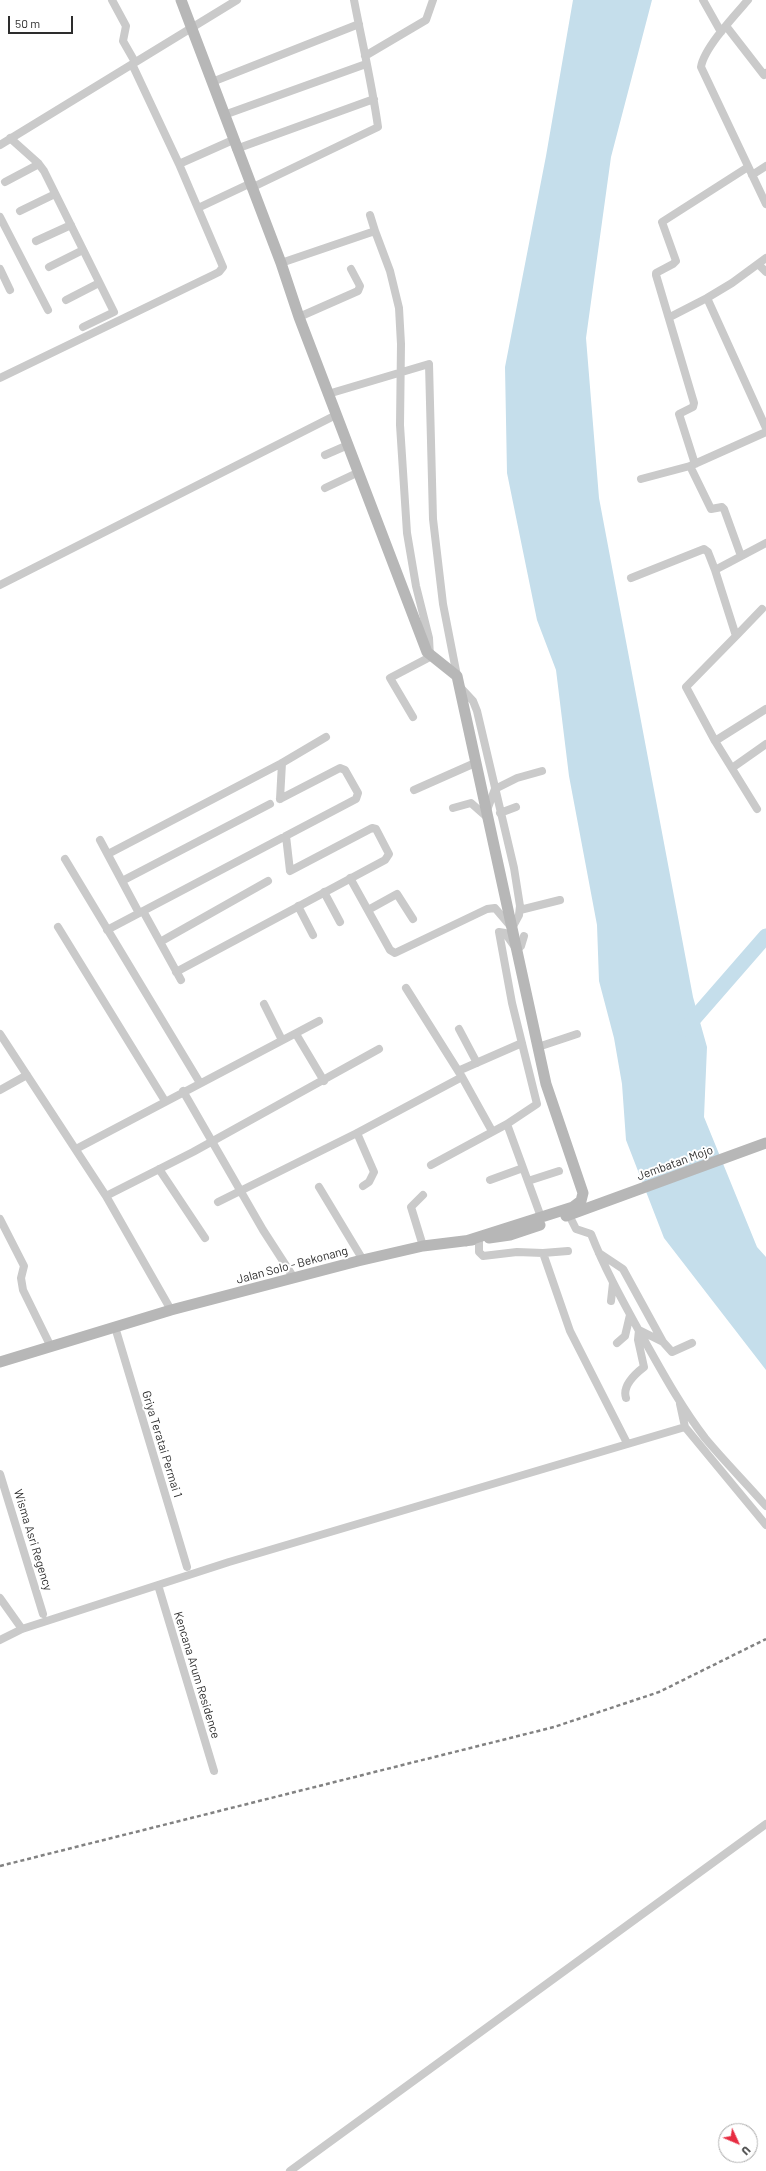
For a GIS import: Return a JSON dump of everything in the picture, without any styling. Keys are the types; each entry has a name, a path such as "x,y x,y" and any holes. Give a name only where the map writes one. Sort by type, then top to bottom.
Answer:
{"street":[{"path":"0,378 220,272 222,267 222,262 123,41 126,26 112,0"},
{"path":"181,0 417,628 433,659 446,668 458,682 473,701 477,711 514,868 520,910 512,928"},
{"path":"0,144 192,29 237,0"},
{"path":"198,208 250,186 378,127 370,75 365,60 354,0"},
{"path":"224,115 365,60 426,20 433,0"},
{"path":"704,0 724,29 765,76"},
{"path":"748,0 724,29 702,61 701,67 766,204"},
{"path":"212,82 359,24"},
{"path":"179,164 235,144 374,99"},
{"path":"10,138 39,164 114,312 83,328"},
{"path":"5,182 39,164"},
{"path":"752,175 766,166"},
{"path":"741,556 724,509 722,507 711,509 692,465 679,414 693,407 694,403 656,273 673,264 676,258 662,222 748,167"},
{"path":"20,211 55,194"},
{"path":"370,215 390,271 398,303 401,344 399,373 402,468 407,533 416,586 433,659"},
{"path":"0,217 48,310"},
{"path":"36,242 71,225"},
{"path":"281,263 375,231"},
{"path":"49,267 83,250"},
{"path":"670,317 708,298 732,283 766,258"},
{"path":"758,264 766,272"},
{"path":"0,269 10,290"},
{"path":"299,317 358,291 360,286 351,269"},
{"path":"66,300 100,283"},
{"path":"708,298 766,428"},
{"path":"328,394 429,364 433,519 443,604 475,763 488,814 546,1084 583,1193 583,1197 578,1204 466,1241"},
{"path":"0,585 336,415"},
{"path":"641,479 692,465 766,432"},
{"path":"324,455 348,445"},
{"path":"325,488 358,472"},
{"path":"715,570 766,543"},
{"path":"631,578 704,549 708,552 715,570 736,636"},
{"path":"757,809 715,741 686,687 762,609"},
{"path":"412,717 390,678 433,659"},
{"path":"715,741 766,709"},
{"path":"108,854 282,763 326,737"},
{"path":"732,768 766,744"},
{"path":"107,930 356,799 358,793 345,770 340,768 280,799 282,763"},
{"path":"414,790 475,763"},
{"path":"488,814 495,789 517,778 542,771"},
{"path":"453,808 470,803 488,814"},
{"path":"122,881 270,804"},
{"path":"500,813 516,807"},
{"path":"176,972 385,860 389,854 374,828 290,871 286,836"},
{"path":"100,840 122,881 160,942 181,980"},
{"path":"65,859 200,1083"},
{"path":"350,878 390,950 395,953 487,909 495,908 512,928"},
{"path":"160,942 268,881"},
{"path":"324,892 340,922"},
{"path":"368,910 397,894 413,920"},
{"path":"520,910 560,900"},
{"path":"298,906 313,935"},
{"path":"58,927 164,1101"},
{"path":"431,1165 507,1124 537,1104 512,1003 499,932 505,933 517,950"},
{"path":"517,950 521,946 524,936"},
{"path":"406,988 460,1074 492,1131"},
{"path":"264,1004 282,1040"},
{"path":"76,1149 182,1091 319,1021"},
{"path":"459,1029 477,1063"},
{"path":"0,1034 106,1196 171,1310"},
{"path":"296,1034 324,1081"},
{"path":"538,1047 577,1034"},
{"path":"218,1202 358,1132 477,1063 522,1043"},
{"path":"106,1196 324,1081 379,1049"},
{"path":"0,1090 27,1075"},
{"path":"182,1091 210,1142 294,1278"},
{"path":"507,1124 541,1217"},
{"path":"358,1132 374,1172 370,1182 363,1186"},
{"name":"Jembatan Mojo","path":"593,1207 766,1143"},
{"path":"490,1180 523,1168"},
{"path":"159,1169 205,1238"},
{"path":"528,1181 558,1171"},
{"path":"319,1187 363,1260"},
{"path":"423,1195 410,1207 423,1246"},
{"name":"Jalan Solo - Bekonang","path":"0,1362 171,1310 363,1260 423,1246 510,1235 593,1207"},
{"path":"569,1215 576,1229 591,1234 598,1253 630,1315 679,1400 706,1438 766,1506"},
{"path":"0,1219 24,1263 21,1281 22,1290 51,1347"},
{"path":"479,1239 479,1252 483,1256 516,1252 544,1253 568,1251"},
{"path":"544,1253 570,1331 627,1443"},
{"path":"598,1253 623,1269 663,1342 672,1352 692,1343"},
{"path":"611,1301 613,1282"},
{"path":"617,1343 625,1336 630,1315"},
{"name":"Griya Teratai Permai 1","path":"115,1327 187,1567"},
{"path":"639,1330 663,1342"},
{"path":"626,1398 625,1389 635,1373 644,1367 638,1340 639,1330"},
{"path":"679,1400 685,1427 766,1525"},
{"path":"0,1640 22,1628 158,1585 627,1443 685,1427"},
{"name":"Wisma Asri Regency","path":"0,1474 43,1614"},
{"name":"Kencana Arum Residence","path":"158,1585 214,1771"},
{"path":"0,1598 22,1628"},
{"path":"290,2171 766,1824"}],"water":[{"path":"573,0 652,0 611,157 586,338 599,498 693,997 707,1047 704,1117 757,1247 766,1257 766,1370 664,1238 626,1140 622,1084 614,1038 599,981 597,925 569,776 556,670 537,620 507,473 505,367 546,156"}],"waterway":[{"path":"685,1029 766,936"}],"railway":[{"path":"0,1866 554,1727 659,1692 766,1639"}]}
